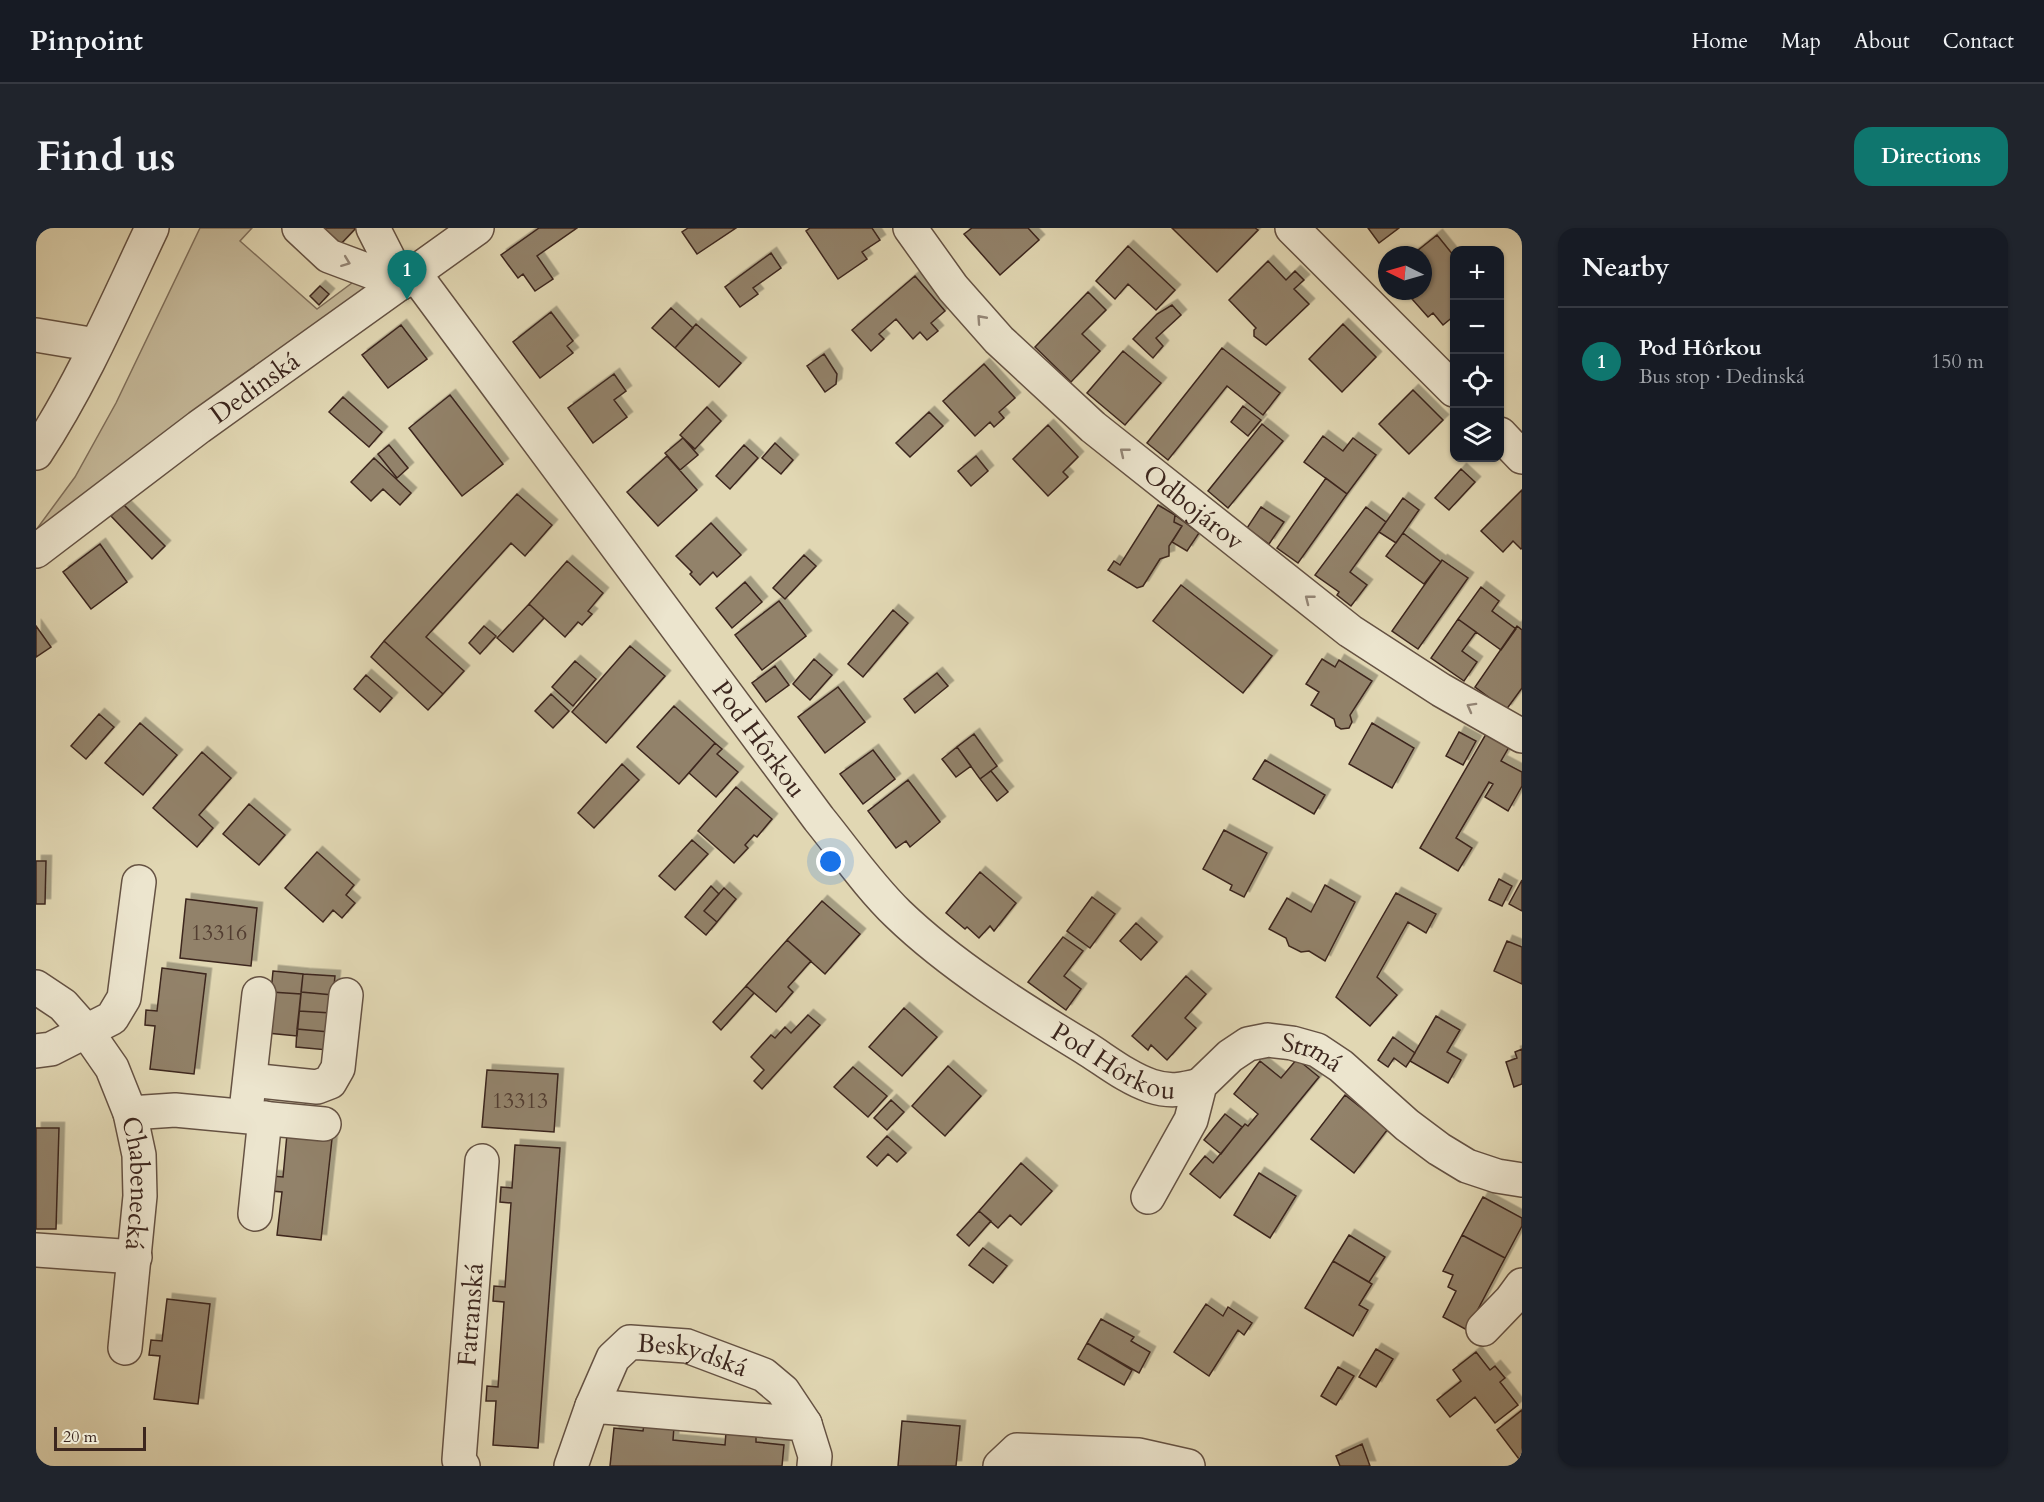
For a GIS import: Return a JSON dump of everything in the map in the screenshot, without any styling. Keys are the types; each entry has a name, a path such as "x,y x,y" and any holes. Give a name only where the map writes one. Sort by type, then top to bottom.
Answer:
{"street":[{"path":"36,453 53,428 153,228"},
{"path":"299,228 329,256 407,278"},
{"name":"Pod Hôrkou","path":"373,228 407,278 819,819 896,913 973,974 1039,1020 1127,1074 1151,1086 1178,1091 1200,1085"},
{"name":"Dedinská","path":"36,550 199,427 477,228"},
{"name":"Odbojárov","path":"910,228 953,288 999,340 1093,427 1350,631 1441,690 1522,736"},
{"path":"1292,228 1450,385"},
{"path":"36,335 96,345"},
{"path":"1504,438 1522,457"},
{"path":"41,1055 112,1018 124,998 139,882"},
{"name":"Chabenecká","path":"36,987 63,1005 87,1032 112,1068 130,1113 139,1155 140,1196 125,1348"},
{"path":"255,1214 255,1117 250,1080 259,993"},
{"path":"250,1080 317,1087 330,1082 338,1068 346,995"},
{"name":"Strmá","path":"1200,1085 1230,1056 1248,1044 1268,1040 1292,1042 1317,1050 1341,1066 1407,1125 1467,1166 1497,1176 1522,1180"},
{"path":"1148,1197 1191,1120 1200,1085"},
{"path":"130,1113 175,1110 324,1124"},
{"name":"Fatranská","path":"463,1466 459,1460 482,1161"},
{"path":"36,1250 135,1257"},
{"path":"1483,1329 1522,1285"},
{"name":"Beskydská","path":"571,1466 592,1406 613,1358 630,1342 687,1346 764,1375 783,1390 805,1424 814,1456 814,1466"},
{"name":"Beskydská","path":"592,1406 805,1424"},
{"path":"1000,1466 1017,1450 1139,1455 1188,1466"}],"shaded area":[{"path":"200,228 252,228 240,241 317,309 360,277 366,285 357,305 36,543 36,530 75,477 116,403"}],"building":[{"path":"318,228 356,228 338,247"},
{"path":"539,228 577,228 537,256 553,279 535,291 523,274 518,278 501,255"},
{"path":"688,228 736,228 697,254 682,232"},
{"path":"810,228 872,228 880,240 862,252 867,259 838,279 806,231"},
{"path":"972,228 1028,228 1039,240 1000,275 964,234"},
{"path":"1172,228 1255,228 1258,230 1217,272"},
{"path":"1368,228 1399,228 1379,243"},
{"path":"1437,235 1450,251 1450,319 1443,325 1433,313 1428,317 1413,300 1432,300 1432,246 1423,246"},
{"path":"1128,246 1175,290 1156,310 1128,284 1115,299 1096,281"},
{"path":"771,253 781,268 753,288 758,294 740,307 725,287"},
{"path":"1268,261 1286,280 1295,271 1304,280 1294,289 1309,304 1266,345 1254,336 1256,328 1229,300"},
{"path":"915,276 945,311 931,323 938,331 927,340 920,332 913,339 896,319 879,334 884,339 871,351 852,330"},
{"path":"320,286 329,294 319,305 310,296"},
{"path":"1088,292 1106,310 1082,334 1100,351 1071,382 1035,347"},
{"path":"1172,305 1181,315 1156,338 1163,346 1153,358 1133,339 1157,314"},
{"path":"671,308 693,328 675,348 652,328"},
{"path":"551,312 573,341 567,346 573,353 540,378 513,342"},
{"path":"696,324 741,363 719,387 675,348"},
{"path":"1343,324 1376,357 1342,392 1309,359"},
{"path":"401,325 427,359 388,388 362,355"},
{"path":"1222,348 1280,393 1263,415 1227,386 1168,460 1147,443"},
{"path":"1123,351 1161,383 1125,425 1087,393"},
{"path":"824,354 837,374 836,384 825,392 807,366"},
{"path":"984,364 1015,398 999,412 1004,418 994,427 990,422 975,436 943,401"},
{"path":"614,374 626,391 614,400 627,417 593,443 568,408"},
{"path":"1413,390 1443,420 1409,454 1379,424"},
{"path":"450,395 503,464 462,496 409,428"},
{"path":"343,397 382,432 369,447 329,412"},
{"path":"1243,406 1261,420 1248,436 1231,422"},
{"path":"707,407 721,421 695,449 680,435"},
{"path":"929,412 943,426 910,457 896,443"},
{"path":"1262,424 1283,441 1228,508 1208,491"},
{"path":"1048,425 1078,457 1063,472 1068,477 1048,496 1013,459"},
{"path":"1323,436 1343,451 1353,438 1376,455 1347,494 1304,462"},
{"path":"683,438 698,455 680,470 665,453"},
{"path":"775,443 793,460 781,474 762,458"},
{"path":"389,445 408,468 397,478 378,454"},
{"path":"744,445 758,458 730,489 716,476"},
{"path":"667,456 697,490 658,526 627,492"},
{"path":"976,456 988,471 971,486 958,471"},
{"path":"374,458 411,493 400,505 383,489 371,501 351,482"},
{"path":"1461,469 1475,482 1449,510 1435,498"},
{"path":"1326,478 1347,494 1298,563 1277,548"},
{"path":"1522,490 1522,548 1513,541 1503,552 1481,531"},
{"path":"517,494 552,525 525,556 511,543 426,637 464,671 443,694 384,641"},
{"path":"1403,498 1419,510 1396,543 1379,532"},
{"path":"123,504 165,546 152,559 111,516"},
{"path":"1158,505 1175,515 1174,522 1182,526 1169,546 1169,556 1160,559 1143,586 1137,588 1108,570 1114,561 1120,565"},
{"path":"1261,507 1284,522 1269,544 1247,528"},
{"path":"1366,507 1386,522 1350,572 1367,585 1351,606 1337,595 1339,592 1315,575"},
{"path":"1175,515 1199,533 1187,551 1172,542 1182,526 1174,522"},
{"path":"711,523 741,555 717,577 713,572 700,585 690,574 692,572 676,556"},
{"path":"1403,533 1441,562 1424,584 1386,556"},
{"path":"100,544 127,582 91,609 63,572"},
{"path":"804,555 816,566 785,599 773,588"},
{"path":"1442,560 1468,578 1418,649 1392,631"},
{"path":"567,561 603,593 588,611 592,614 582,625 578,622 565,637 529,604"},
{"path":"745,582 762,602 732,628 716,608"},
{"path":"1181,585 1272,656 1243,693 1153,621"},
{"path":"1481,587 1499,601 1492,611 1516,629 1501,650 1458,619"},
{"path":"779,601 806,636 762,670 735,635"},
{"path":"529,604 544,618 513,652 497,638"},
{"path":"893,610 908,623 863,677 848,664"},
{"path":"1458,619 1476,632 1462,651 1477,662 1464,681 1431,658"},
{"path":"36,626 51,647 36,657"},
{"path":"484,626 496,636 480,654 469,643"},
{"path":"1517,626 1522,630 1522,688 1506,710 1475,687"},
{"path":"384,641 443,694 428,710 371,657"},
{"path":"630,646 665,676 606,743 572,712"},
{"path":"814,659 832,675 810,700 793,684"},
{"path":"1322,659 1335,667 1339,660 1372,681 1350,715 1352,722 1349,728 1341,729 1336,726 1334,719 1311,705 1319,692 1306,684"},
{"path":"575,661 596,679 573,706 552,687"},
{"path":"775,666 789,685 766,702 752,683"},
{"path":"937,673 948,686 915,713 904,699"},
{"path":"366,675 392,698 380,712 354,689"},
{"path":"838,687 865,722 825,753 798,717"},
{"path":"551,694 569,711 553,728 535,711"},
{"path":"674,706 715,743 679,784 637,747"},
{"path":"99,714 114,727 86,759 71,746"},
{"path":"140,723 177,755 143,795 105,763"},
{"path":"1372,723 1414,748 1392,788 1349,764"},
{"path":"1459,732 1476,741 1463,765 1446,756"},
{"path":"974,734 997,766 980,779 957,747"},
{"path":"1486,734 1509,747 1501,761 1522,772 1522,786 1508,811 1485,797 1493,784 1489,782 1456,838 1472,848 1458,871 1420,848"},
{"path":"715,743 722,749 717,754 738,772 716,797 689,773"},
{"path":"957,747 971,766 956,777 942,759"},
{"path":"873,750 895,779 863,804 840,774"},
{"path":"202,752 231,778 199,815 213,828 197,847 153,808"},
{"path":"1265,760 1325,795 1314,814 1253,779"},
{"path":"622,764 639,780 594,828 578,813"},
{"path":"991,771 1008,792 997,801 980,779"},
{"path":"908,780 940,822 910,847 906,841 896,848 868,811"},
{"path":"736,787 772,819 757,837 754,835 745,845 748,848 734,863 698,831"},
{"path":"249,804 285,835 259,865 223,834"},
{"path":"1224,830 1267,853 1244,897 1230,890 1232,885 1203,869"},
{"path":"692,840 708,854 675,890 659,876"},
{"path":"317,852 354,885 346,895 355,903 342,918 333,910 323,922 285,888"},
{"path":"36,861 46,861 45,904 36,904"},
{"path":"980,872 1016,903 994,931 990,926 979,938 946,913"},
{"path":"1499,879 1512,886 1502,906 1489,900"},
{"path":"1522,880 1522,911 1509,904"},
{"path":"1325,885 1355,902 1325,961 1309,951 1301,952 1289,946 1286,938 1269,929 1287,898 1311,912"},
{"path":"711,886 719,894 704,911 717,922 706,935 685,917"},
{"path":"724,888 736,899 717,922 704,911"},
{"path":"1396,893 1436,914 1426,933 1408,922 1377,977 1397,995 1370,1026 1336,997"},
{"path":"1092,897 1115,914 1090,948 1067,931"},
{"path":"186,899 257,908 251,966 180,958"},
{"path":"822,901 860,934 825,974 787,940"},
{"path":"1136,923 1157,942 1141,960 1120,941"},
{"path":"1063,937 1083,951 1064,976 1081,989 1066,1010 1028,982"},
{"path":"787,940 811,961 788,987 793,992 776,1012 746,986"},
{"path":"1507,941 1522,947 1522,984 1494,971"},
{"path":"162,968 206,974 194,1074 150,1069 155,1026 145,1025 146,1010 157,1011"},
{"path":"273,971 303,974 301,994 271,992"},
{"path":"303,974 335,976 333,995 301,992"},
{"path":"1186,976 1206,994 1185,1018 1196,1028 1167,1060 1151,1045 1148,1050 1132,1036"},
{"path":"746,986 754,993 721,1030 713,1022"},
{"path":"271,992 301,994 297,1036 267,1033"},
{"path":"301,992 333,995 331,1013 299,1011"},
{"path":"904,1008 937,1037 902,1076 869,1047"},
{"path":"299,1011 331,1013 329,1032 297,1029"},
{"path":"808,1015 820,1025 762,1089 754,1081 764,1070 751,1057 771,1035 775,1038 785,1027 791,1033"},
{"path":"1436,1016 1460,1030 1447,1052 1461,1060 1448,1083 1410,1061"},
{"path":"297,1029 329,1032 328,1050 296,1047"},
{"path":"1393,1037 1415,1053 1406,1067 1394,1058 1388,1067 1378,1060"},
{"path":"1522,1049 1522,1084 1514,1087 1506,1062 1517,1058 1515,1052"},
{"path":"1297,1059 1319,1077 1220,1198 1190,1174 1205,1156 1213,1163 1245,1124 1248,1126 1258,1114 1234,1094 1260,1061 1281,1078"},
{"path":"948,1066 981,1096 945,1136 912,1106"},
{"path":"853,1067 887,1096 868,1117 834,1087"},
{"path":"487,1070 558,1074 554,1132 482,1127"},
{"path":"1345,1095 1388,1129 1354,1173 1311,1139"},
{"path":"891,1100 904,1112 887,1130 874,1118"},
{"path":"1225,1114 1242,1127 1221,1154 1204,1140"},
{"path":"36,1128 59,1128 56,1229 36,1229"},
{"path":"287,1134 332,1139 321,1240 277,1235 282,1192 271,1191 272,1176 283,1177"},
{"path":"887,1136 906,1153 897,1162 888,1154 877,1166 867,1157"},
{"path":"515,1145 560,1148 538,1448 493,1445 496,1401 486,1401 487,1386 498,1387 504,1302 493,1301 494,1286 505,1287 511,1203 500,1202 501,1187 512,1188"},
{"path":"1021,1163 1052,1191 1021,1225 1010,1215 998,1228 979,1211"},
{"path":"1259,1173 1296,1196 1270,1238 1234,1215"},
{"path":"1483,1197 1522,1218 1522,1226 1505,1258 1462,1235"},
{"path":"979,1211 991,1221 969,1246 957,1235"},
{"path":"1349,1235 1385,1257 1369,1282 1333,1261"},
{"path":"1462,1235 1505,1258 1467,1330 1443,1317 1456,1291 1448,1287 1453,1275 1443,1271"},
{"path":"983,1248 1007,1266 993,1283 969,1265"},
{"path":"1333,1261 1372,1284 1359,1305 1368,1310 1353,1336 1305,1308"},
{"path":"167,1299 210,1304 198,1404 154,1399 160,1356 149,1355 151,1340 162,1341"},
{"path":"1206,1304 1223,1316 1228,1307 1252,1323 1244,1335 1238,1330 1209,1376 1174,1352"},
{"path":"1101,1319 1134,1337 1131,1341 1150,1352 1139,1373 1087,1343"},
{"path":"1087,1343 1132,1370 1124,1385 1078,1359"},
{"path":"1376,1349 1393,1359 1376,1387 1359,1377"},
{"path":"1476,1352 1490,1370 1495,1366 1505,1378 1500,1382 1518,1405 1495,1423 1475,1397 1450,1417 1437,1400 1461,1381 1453,1370"},
{"path":"1338,1367 1354,1376 1336,1405 1321,1396"},
{"path":"1522,1410 1522,1463 1497,1430"},
{"path":"902,1421 960,1426 956,1466 898,1466"},
{"path":"644,1424 674,1427 673,1440 725,1445 726,1432 756,1435 756,1442 784,1445 782,1466 610,1466 614,1428 643,1431"},
{"path":"1362,1444 1370,1466 1340,1466 1336,1456"}],"place":[{"name":"Pod Hôrkou","path":"407,300"}]}
